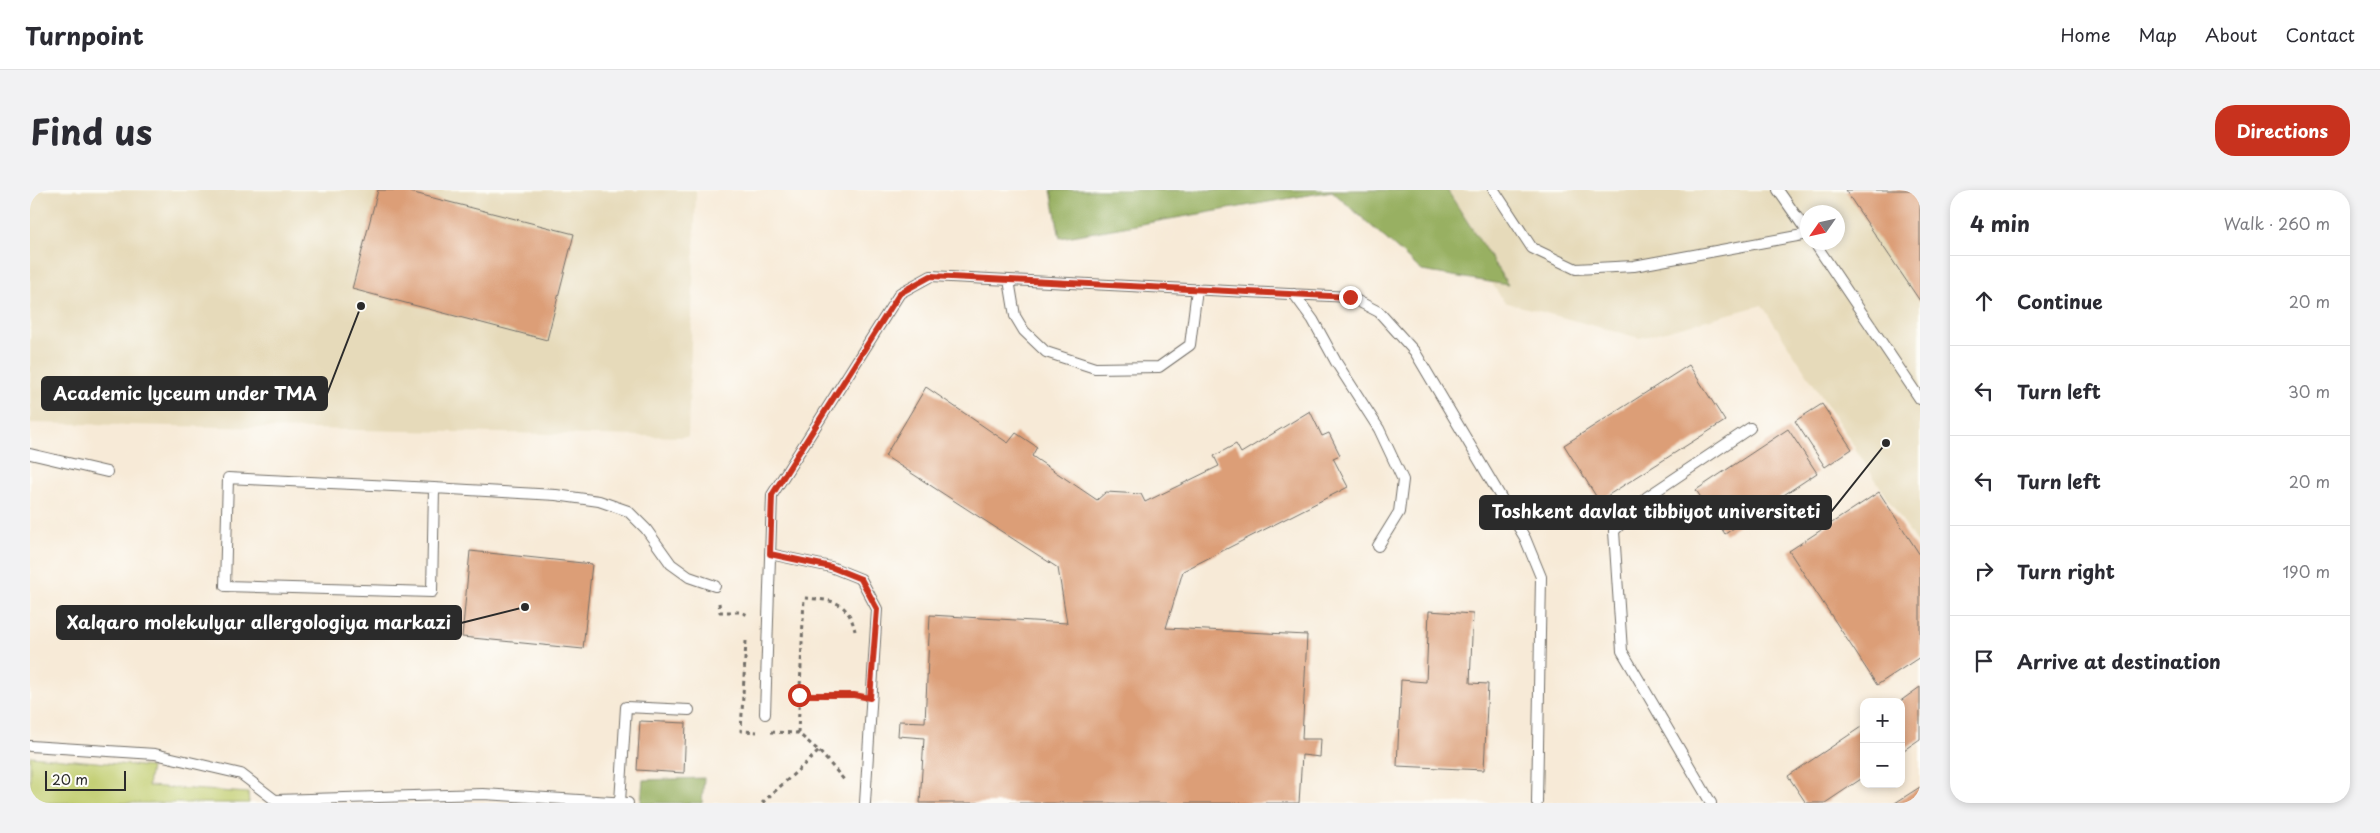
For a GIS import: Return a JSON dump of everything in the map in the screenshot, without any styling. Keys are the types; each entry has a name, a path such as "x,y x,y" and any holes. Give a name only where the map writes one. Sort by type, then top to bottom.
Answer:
{"lane":[{"path":"1494,190 1532,248 1576,269 1634,266 1800,235"},
{"path":"1778,190 1800,222"},
{"path":"1819,250 1920,399"},
{"path":"765,714 772,495 900,293 931,276 1350,297 1379,312 1415,352 1525,538 1540,577 1537,803"},
{"path":"1009,280 1015,316 1024,330 1046,352 1095,368 1159,367 1190,345 1198,289"},
{"path":"1294,294 1313,320 1336,362 1379,429 1403,480 1399,512 1378,546"},
{"path":"1711,803 1622,651 1614,531 1648,498 1750,428"},
{"path":"30,454 107,472"},
{"path":"434,488 432,592 225,586 228,478 434,488 556,495 599,501 628,511 646,529 671,564 689,577 717,591"},
{"path":"770,554 831,567 861,579 877,609 865,803"},
{"path":"30,746 155,754 241,774 273,801 393,800 483,794 624,803 626,708 689,710"}],"path":[{"path":"717,591 720,612 748,614 747,623"},
{"path":"798,733 804,598 833,600 852,616 857,636"},
{"path":"747,633 741,731 760,732"},
{"path":"853,704 854,685"},
{"path":"799,695 854,695 870,698"},
{"path":"770,732 798,733 819,751 850,786 850,777"},
{"path":"762,803 819,751"}],"shaded area":[{"path":"30,190 696,190 688,437 30,423"},
{"path":"1432,190 1920,190 1920,548 1762,305 1640,338 1504,302"}],"green space":[{"path":"1051,190 1447,190 1508,285 1422,271 1332,191 1060,238"},
{"path":"30,756 151,767 148,786 248,793 249,803 30,803"},
{"path":"704,778 702,803 641,803 643,780"}],"building":[{"path":"378,190 411,190 410,192 574,234 547,340 352,289"},
{"path":"1845,190 1920,190 1920,301"},
{"path":"1689,365 1725,421 1599,501 1564,445"},
{"path":"926,387 1008,443 1016,433 1037,447 1032,456 1097,500 1106,492 1141,494 1145,502 1219,466 1214,456 1236,444 1241,453 1310,411 1322,436 1329,433 1340,455 1333,458 1348,487 1183,571 1166,628 1307,635 1302,739 1321,739 1320,757 1302,755 1299,803 920,803 924,738 898,736 899,721 925,722 930,615 1067,623 1058,568 885,456"},
{"path":"1822,404 1852,449 1825,467 1795,421"},
{"path":"1788,429 1817,473 1725,534 1696,490"},
{"path":"1879,492 1920,555 1920,657 1877,685 1789,551"},
{"path":"470,551 592,564 583,649 462,637"},
{"path":"1429,611 1473,614 1470,683 1488,684 1484,770 1397,766 1401,680 1426,682"},
{"path":"1920,687 1920,739 1905,749 1905,698"},
{"path":"640,721 686,723 684,773 637,770"},
{"path":"1860,728 1860,780 1825,803 1806,803 1788,776"},
{"path":"1920,787 1920,803 1895,803"}],"place":[{"name":"Academic lyceum under TMA","path":"361,306"},
{"name":"Toshkent davlat tibbiyot universiteti","path":"1886,443"},
{"name":"Xalqaro molekulyar allergologiya markazi","path":"525,607"}],"route":[{"path":"799,695 854,695 870,698 877,609 861,579 831,567 770,554 772,495 900,293 931,276 1350,297"}]}
